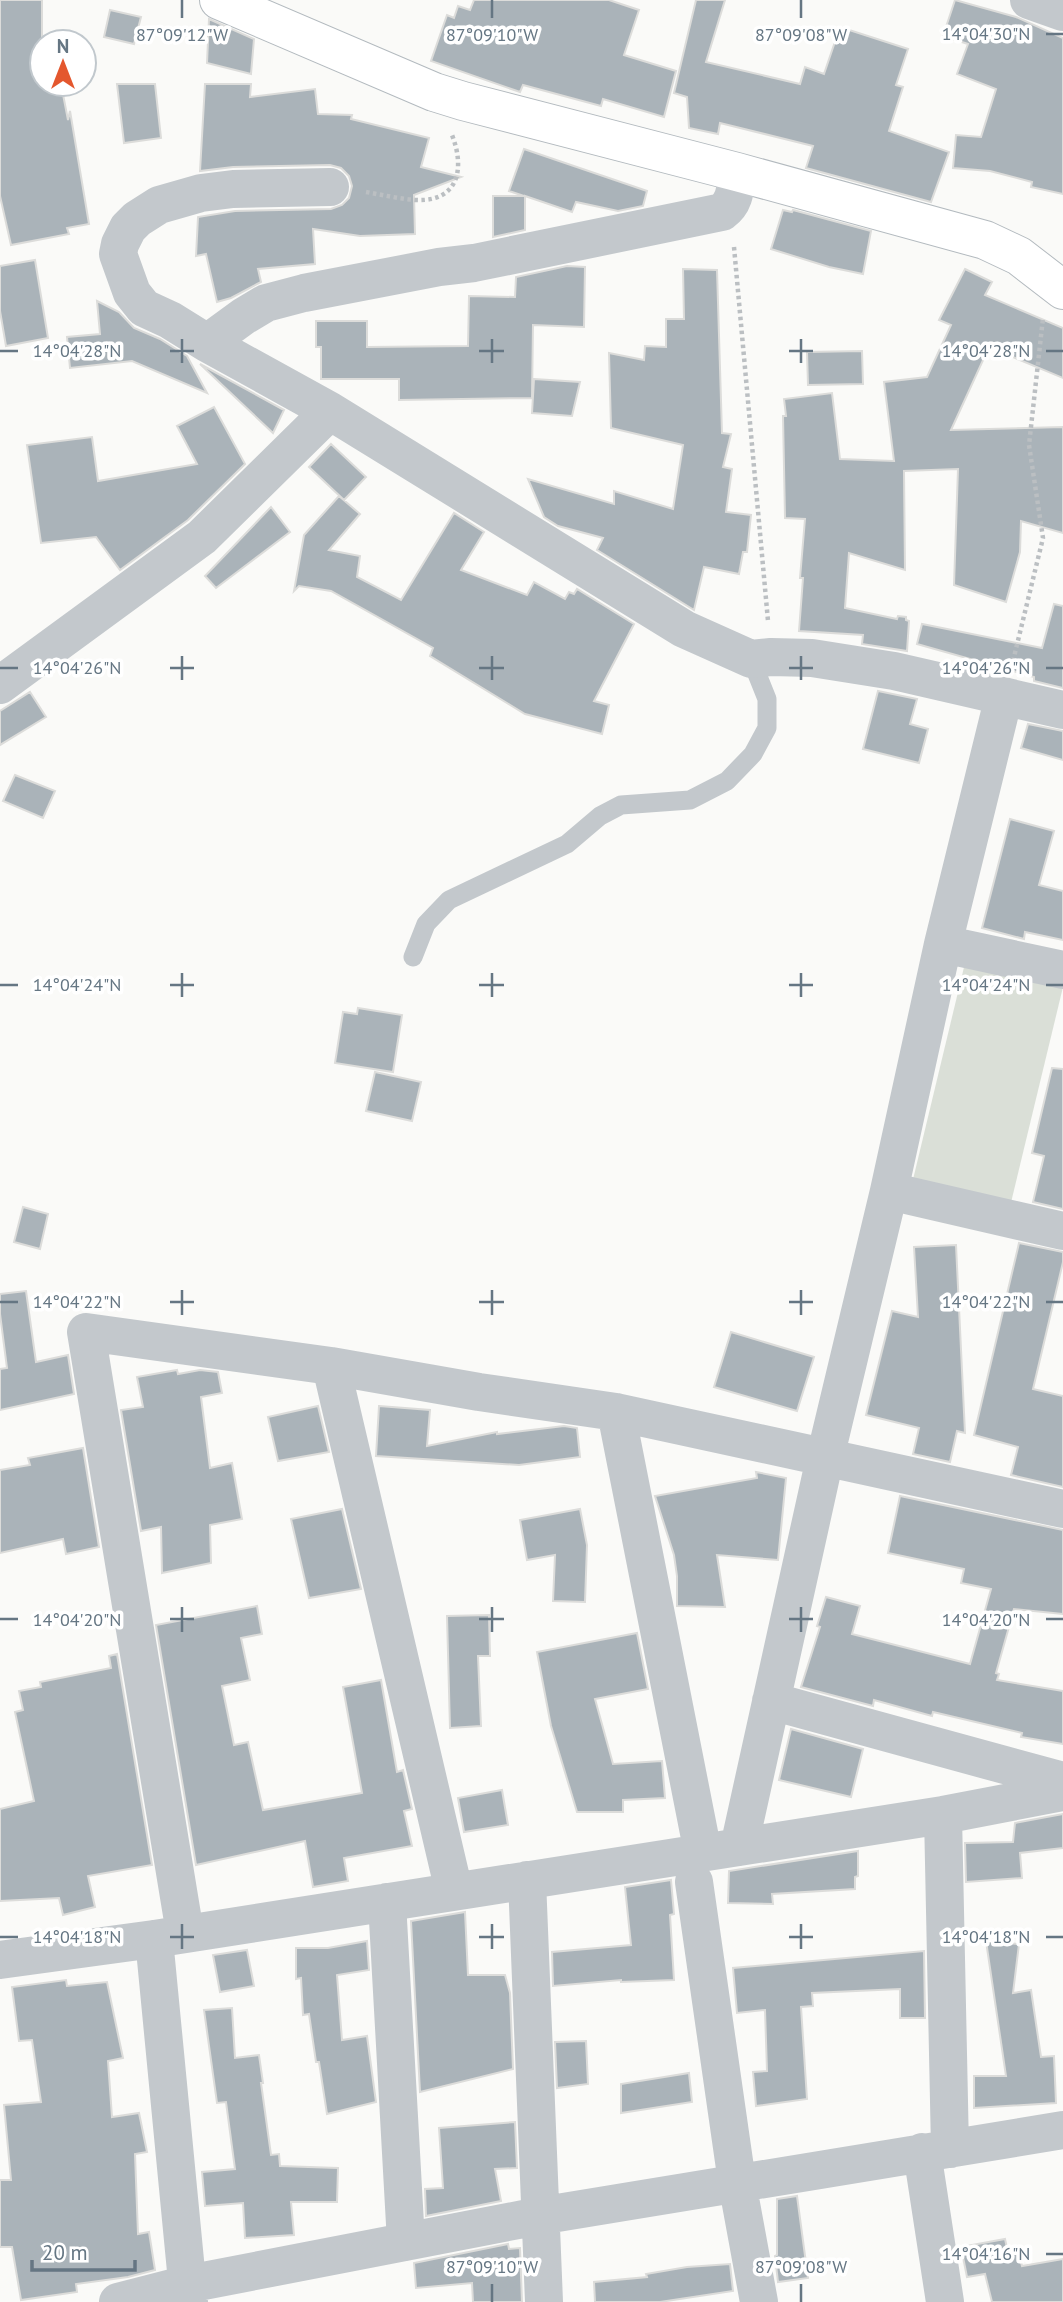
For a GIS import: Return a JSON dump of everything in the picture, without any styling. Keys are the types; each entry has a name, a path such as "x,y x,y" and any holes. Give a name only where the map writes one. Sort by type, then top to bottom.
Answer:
{"street":[{"path":"219,0 434,92 734,189 985,240 1019,256 1055,284"},
{"path":"1029,0 1063,12"},
{"path":"330,187 201,192 159,205 137,219 124,233 118,254 132,293 144,308 330,411 684,629 761,658 812,658 894,671 1063,710"},
{"path":"207,343 266,303 304,293 439,267 474,263 711,215 722,212 734,189"},
{"path":"0,685 202,537 330,411"},
{"path":"712,1860 771,1701 943,944 1004,696"},
{"path":"943,944 1063,970"},
{"path":"889,1191 1063,1231"},
{"path":"189,2293 170,1936 86,1332 331,1366 616,1412 1063,1509"},
{"path":"331,1366 454,1891"},
{"path":"616,1412 712,1860 737,2182 759,2302"},
{"path":"771,1701 1063,1781"},
{"path":"0,1960 527,1880 712,1860 1063,1792"},
{"path":"943,1815 936,2151 945,2302"},
{"path":"527,1880 544,2302"},
{"path":"387,1902 406,2242"},
{"path":"118,2302 189,2293 406,2242 539,2216 1063,2130"}],"lane":[{"path":"414,957 426,924 449,900 567,844 600,816 621,805 690,800 727,781 753,754 767,728 767,699 761,658"}],"path":[{"path":"330,187 418,201 439,197 454,186 460,168 457,147"},
{"path":"734,189 761,658"},
{"path":"1004,696 1042,538 1029,445 1055,284"}],"shaded area":[{"path":"965,963 1063,987 1008,1215 910,1192"}],"building":[{"path":"0,0 42,0 42,28 28,28 28,98 64,98 68,120 70,111 89,224 67,228 69,234 11,245 0,196"},
{"path":"474,0 609,0 639,10 624,55 676,71 664,117 603,99 601,106 523,85 520,92 431,61 447,15 454,18 458,6 470,10"},
{"path":"696,0 725,0 706,62 800,84 805,67 824,74 840,27 908,49 896,85 903,87 889,131 949,152 931,202 806,168 813,146 720,123 718,134 689,128 687,97 674,93"},
{"path":"955,0 1016,17 1063,38 1063,194 1031,187 1032,182 990,171 953,168 956,135 981,137 996,89 957,74 968,44 943,36"},
{"path":"110,10 141,17 134,44 104,37"},
{"path":"209,19 254,39 251,74 207,63"},
{"path":"117,84 155,84 161,138 124,143"},
{"path":"205,84 251,84 250,97 315,89 318,114 352,115 351,119 429,138 421,167 461,177 414,195 415,234 360,236 313,229 315,264 258,269 261,282 231,298 217,302 206,254 196,256 198,217 235,211 331,209 342,205 349,198 352,186 349,176 341,168 330,165 233,167 200,171"},
{"path":"524,149 647,191 643,206 618,211 576,202 572,212 525,196 525,230 493,237 493,196 524,196 509,191"},
{"path":"783,210 793,210 871,231 863,274 829,267 771,249"},
{"path":"35,260 48,338 6,346 0,311 0,266"},
{"path":"567,266 585,267 584,327 533,325 532,398 399,400 399,379 321,379 321,347 316,347 316,321 367,321 367,347 468,346 469,296 515,297 516,277"},
{"path":"683,269 717,270 722,433 731,434 723,467 732,469 726,512 751,515 747,552 743,552 739,574 704,567 694,610 597,550 603,538 558,526 544,517 528,479 614,504 614,491 673,509 683,445 611,428 609,353 644,360 645,346 666,347 666,319 684,319"},
{"path":"965,269 992,282 985,295 1063,328 1063,378 989,347 951,430 1063,427 1063,533 1021,521 1020,552 1006,602 954,585 958,469 904,471 905,570 849,553 845,608 897,619 898,616 906,617 909,621 907,651 862,644 863,635 799,631 805,519 785,518 784,399 832,393 840,459 894,461 884,382 927,377 951,325 939,320"},
{"path":"97,301 119,312 134,328 160,339 187,356 207,393 132,361 70,368 67,337 100,334"},
{"path":"862,351 863,384 808,385 807,352"},
{"path":"200,364 284,410 273,433"},
{"path":"534,379 580,382 572,416 532,413"},
{"path":"214,407 245,464 188,520 120,570 96,537 41,543 27,445 92,437 98,481 197,464 177,426"},
{"path":"331,444 366,477 344,500 309,467"},
{"path":"339,496 360,514 329,550 360,556 357,577 401,600 454,513 484,532 461,570 527,595 534,582 565,599 569,592 574,594 577,589 634,624 594,701 609,705 602,734 525,714 430,656 433,648 331,591 299,586 294,591 304,535"},
{"path":"271,507 290,532 216,588 205,576"},
{"path":"1054,604 1063,606 1063,688 1034,681 1034,677 917,644 922,624 1042,648"},
{"path":"878,691 917,699 910,724 928,729 919,763 863,749"},
{"path":"30,692 46,717 0,745 0,711"},
{"path":"1028,724 1063,731 1063,760 1021,748"},
{"path":"15,775 55,791 43,818 3,801"},
{"path":"1010,819 1054,831 1039,885 1063,891 1063,940 1025,932 1024,939 982,928"},
{"path":"358,1008 402,1015 393,1072 335,1063 343,1012 357,1014"},
{"path":"1052,1068 1063,1069 1063,1209 1033,1202 1044,1156 1032,1153"},
{"path":"375,1072 421,1082 412,1121 366,1111"},
{"path":"23,1207 48,1214 40,1249 14,1242"},
{"path":"1019,1243 1063,1252 1063,1262 1033,1389 1063,1396 1063,1487 1011,1475 1018,1447 974,1435"},
{"path":"956,1245 965,1433 957,1431 950,1462 913,1454 919,1428 866,1415 892,1311 918,1317 914,1247"},
{"path":"26,1291 36,1362 68,1355 74,1394 0,1410 0,1369 7,1368 0,1294"},
{"path":"731,1332 814,1357 797,1411 714,1387"},
{"path":"177,1370 178,1374 200,1370 218,1372 222,1393 201,1397 210,1468 232,1463 242,1519 210,1525 211,1563 162,1573 161,1527 141,1531 121,1410 143,1407 137,1377"},
{"path":"318,1406 329,1452 278,1461 268,1417"},
{"path":"379,1406 430,1410 427,1446 497,1432 564,1426 577,1428 580,1457 519,1465 376,1456"},
{"path":"83,1448 99,1547 66,1554 63,1539 0,1553 0,1470 30,1465 28,1458"},
{"path":"756,1472 786,1478 778,1560 717,1555 725,1607 677,1606 674,1555 655,1496 757,1478"},
{"path":"900,1496 1063,1530 1063,1614 1014,1609 996,1673 999,1674 997,1680 1063,1691 1063,1744 1021,1737 1022,1733 933,1712 932,1716 874,1700 873,1706 801,1687 820,1627 817,1626 826,1597 860,1606 852,1634 970,1664 991,1589 961,1583 964,1569 888,1553"},
{"path":"342,1509 361,1589 309,1598 291,1519"},
{"path":"580,1509 587,1545 585,1602 553,1601 555,1555 527,1560 520,1520"},
{"path":"257,1606 262,1634 241,1638 250,1680 222,1686 234,1745 248,1742 263,1810 362,1793 343,1687 381,1680 397,1772 403,1770 412,1809 404,1811 412,1846 344,1858 348,1881 313,1887 305,1841 196,1865 156,1625"},
{"path":"489,1615 490,1656 478,1656 481,1726 450,1728 447,1616"},
{"path":"637,1633 648,1689 595,1699 613,1764 662,1761 665,1798 623,1800 623,1812 577,1812 551,1726 537,1652"},
{"path":"117,1654 152,1865 88,1876 95,1907 63,1915 59,1898 0,1901 0,1809 34,1801 15,1712 23,1710 19,1691 41,1687 40,1682 111,1668 109,1656"},
{"path":"791,1729 863,1749 851,1797 779,1780"},
{"path":"502,1790 508,1825 464,1832 458,1798"},
{"path":"1063,1814 1063,1848 1020,1853 1022,1878 966,1882 965,1843 1013,1842 1015,1823"},
{"path":"858,1851 855,1889 772,1894 773,1904 728,1903 729,1871"},
{"path":"671,1880 674,1980 621,1980 553,1986 552,1952 631,1945 625,1887"},
{"path":"465,1912 468,1975 505,1975 510,1993 513,2069 420,2092 411,1921"},
{"path":"367,1941 369,1970 337,1975 342,2040 367,2036 376,2102 327,2114 309,2014 303,2015 301,1978 296,1979 296,1948 328,1948"},
{"path":"986,1941 1019,1944 1013,1993 1031,1990 1041,2057 1054,2056 1056,2103 974,2108 974,2076 1006,2076"},
{"path":"247,1950 254,1986 220,1992 213,1955"},
{"path":"924,1951 925,2018 900,2018 900,1989 812,1993 813,2006 801,2007 807,2099 756,2106 753,2072 767,2071 765,2010 737,2013 733,1968"},
{"path":"66,1980 67,1986 107,1982 123,2058 108,2061 112,2117 139,2113 147,2152 135,2154 138,2234 149,2232 155,2270 128,2277 76,2284 77,2292 21,2300 12,2247 0,2247 0,2180 11,2180 4,2105 41,2102 32,2040 19,2041 12,1987"},
{"path":"232,2008 235,2058 259,2055 271,2155 279,2154 280,2166 338,2168 337,2202 291,2202 294,2235 245,2238 243,2203 205,2206 202,2172 235,2169 226,2102 217,2103 204,2010"},
{"path":"586,2041 588,2084 557,2088 555,2042"},
{"path":"689,2073 692,2102 621,2113 621,2084"},
{"path":"515,2122 517,2168 495,2169 501,2201 426,2216 425,2189 443,2188 439,2128"},
{"path":"797,2196 808,2278 778,2282 775,2256 777,2199"},
{"path":"1005,2239 1007,2248 1017,2246 1022,2266 1063,2259 1063,2302 992,2302 985,2274 967,2277 961,2247"},
{"path":"508,2244 509,2249 520,2248 522,2302 473,2302 472,2283 416,2288 414,2263"},
{"path":"730,2264 733,2291 660,2302 595,2302 594,2282 647,2277 646,2274 687,2267"}]}
